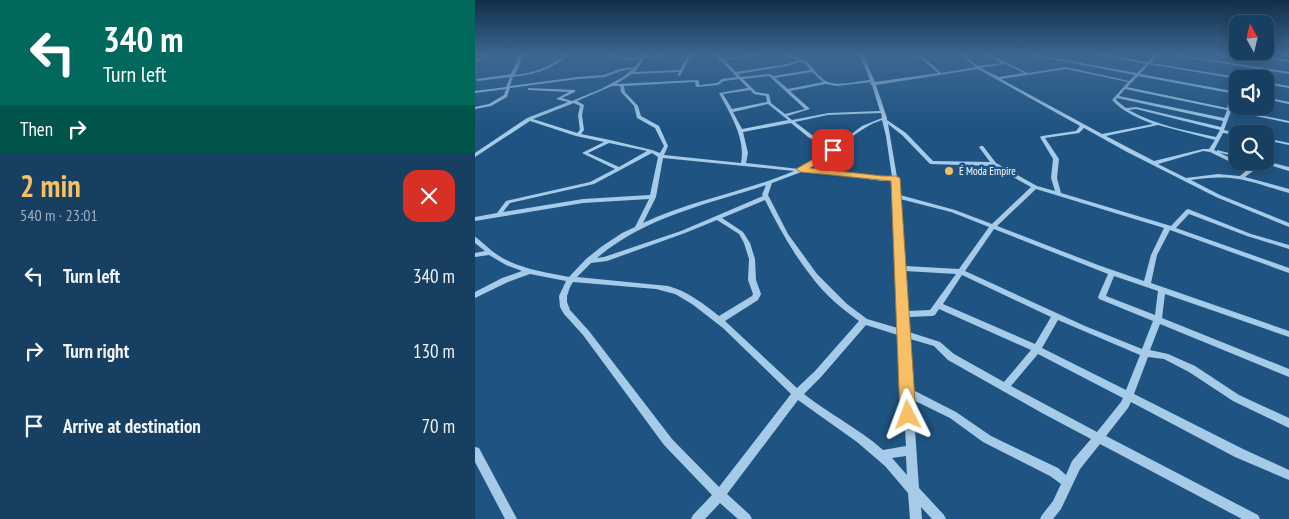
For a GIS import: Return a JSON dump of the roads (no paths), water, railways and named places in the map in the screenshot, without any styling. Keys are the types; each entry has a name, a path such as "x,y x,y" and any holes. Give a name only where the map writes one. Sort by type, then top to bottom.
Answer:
{"street":[{"path":"475,108 493,104 506,96 506,90 511,78"},
{"path":"506,90 577,78"},
{"path":"476,153 529,119 612,85 623,78"},
{"path":"676,82 678,78"},
{"path":"612,85 696,81 697,86 700,86 738,78"},
{"path":"739,78 755,93 768,95 769,103 810,136 834,149"},
{"path":"775,78 807,110 785,115"},
{"path":"821,78 827,83"},
{"path":"870,78 885,117 893,150 896,178 907,392 916,519"},
{"path":"787,90 827,83 837,85 904,78"},
{"path":"999,78 1101,136 1227,201 1289,225"},
{"path":"1113,78 1131,82"},
{"path":"1133,78 1114,100 1124,109 1159,124 1217,139"},
{"path":"1159,78 1229,91"},
{"path":"477,79 475,91 532,89 574,91 558,99 573,101 582,105 580,115 583,130 578,134"},
{"path":"1274,84 1289,87"},
{"path":"622,85 623,92 636,106 639,118 659,129 666,146 661,156 653,197 638,226"},
{"path":"744,164 747,150 741,138 741,132 721,93 751,88"},
{"path":"1126,88 1229,109"},
{"path":"1117,96 1226,120"},
{"path":"1274,100 1289,103"},
{"path":"730,111 769,103"},
{"path":"1124,109 1136,108 1229,132"},
{"path":"1211,150 1229,112"},
{"path":"741,132 828,114 885,117 932,163 994,164"},
{"path":"1257,115 1289,122"},
{"path":"746,519 669,442 585,332 567,313 563,294 571,278 587,261 608,243 638,226 713,198 770,182 800,170 834,149 869,123 885,117"},
{"path":"529,119 578,134 652,151 661,156 883,179 896,178"},
{"path":"1101,136 1159,124"},
{"path":"1059,195 1055,178 1056,159 1042,137 1077,132 1083,126"},
{"path":"610,141 584,154 618,168"},
{"path":"1274,141 1289,144"},
{"path":"981,147 994,164 1035,187 1170,228 1289,271"},
{"path":"1154,163 1201,150 1229,154"},
{"path":"1211,150 1251,170 1242,177"},
{"path":"500,213 506,204 512,201 586,184 652,151"},
{"path":"1274,165 1289,169"},
{"path":"1188,180 1218,175 1242,177 1289,191"},
{"path":"770,182 765,192 766,197 785,234 814,276 844,306 864,321 937,344 951,357 1005,387 1253,519"},
{"path":"904,314 932,313 993,226 1035,187"},
{"path":"897,196 953,210 1112,272 1289,334"},
{"path":"475,219 500,213 583,202 653,197"},
{"path":"587,261 614,256 718,218 766,197"},
{"path":"1147,284 1154,255 1170,228 1187,211 1249,235 1289,247"},
{"path":"718,218 741,233 747,243 752,259 752,280 757,294 755,298 718,321"},
{"path":"475,239 487,253 527,272 667,289 677,292 718,321 756,352 797,394 881,455 940,519"},
{"path":"475,255 487,253"},
{"path":"505,280 513,267"},
{"path":"901,268 962,272 1056,316 1143,353 1165,356 1191,369 1236,398 1289,422"},
{"path":"475,295 505,280 527,272"},
{"path":"1112,272 1102,297 1289,373"},
{"path":"1046,519 1057,505 1077,465 1101,438 1125,405 1143,353 1158,319 1162,289"},
{"path":"938,304 1037,349 1239,453 1289,475"},
{"path":"1005,387 1037,349 1056,316"},
{"path":"697,519 720,495 797,394 818,374 864,321"},
{"path":"907,392 953,415 987,439 1055,472 1068,483"},
{"path":"881,455 911,450"},
{"path":"475,452 511,519"}],"place":[{"name":"É Moda Empire","path":"949,171"}]}
